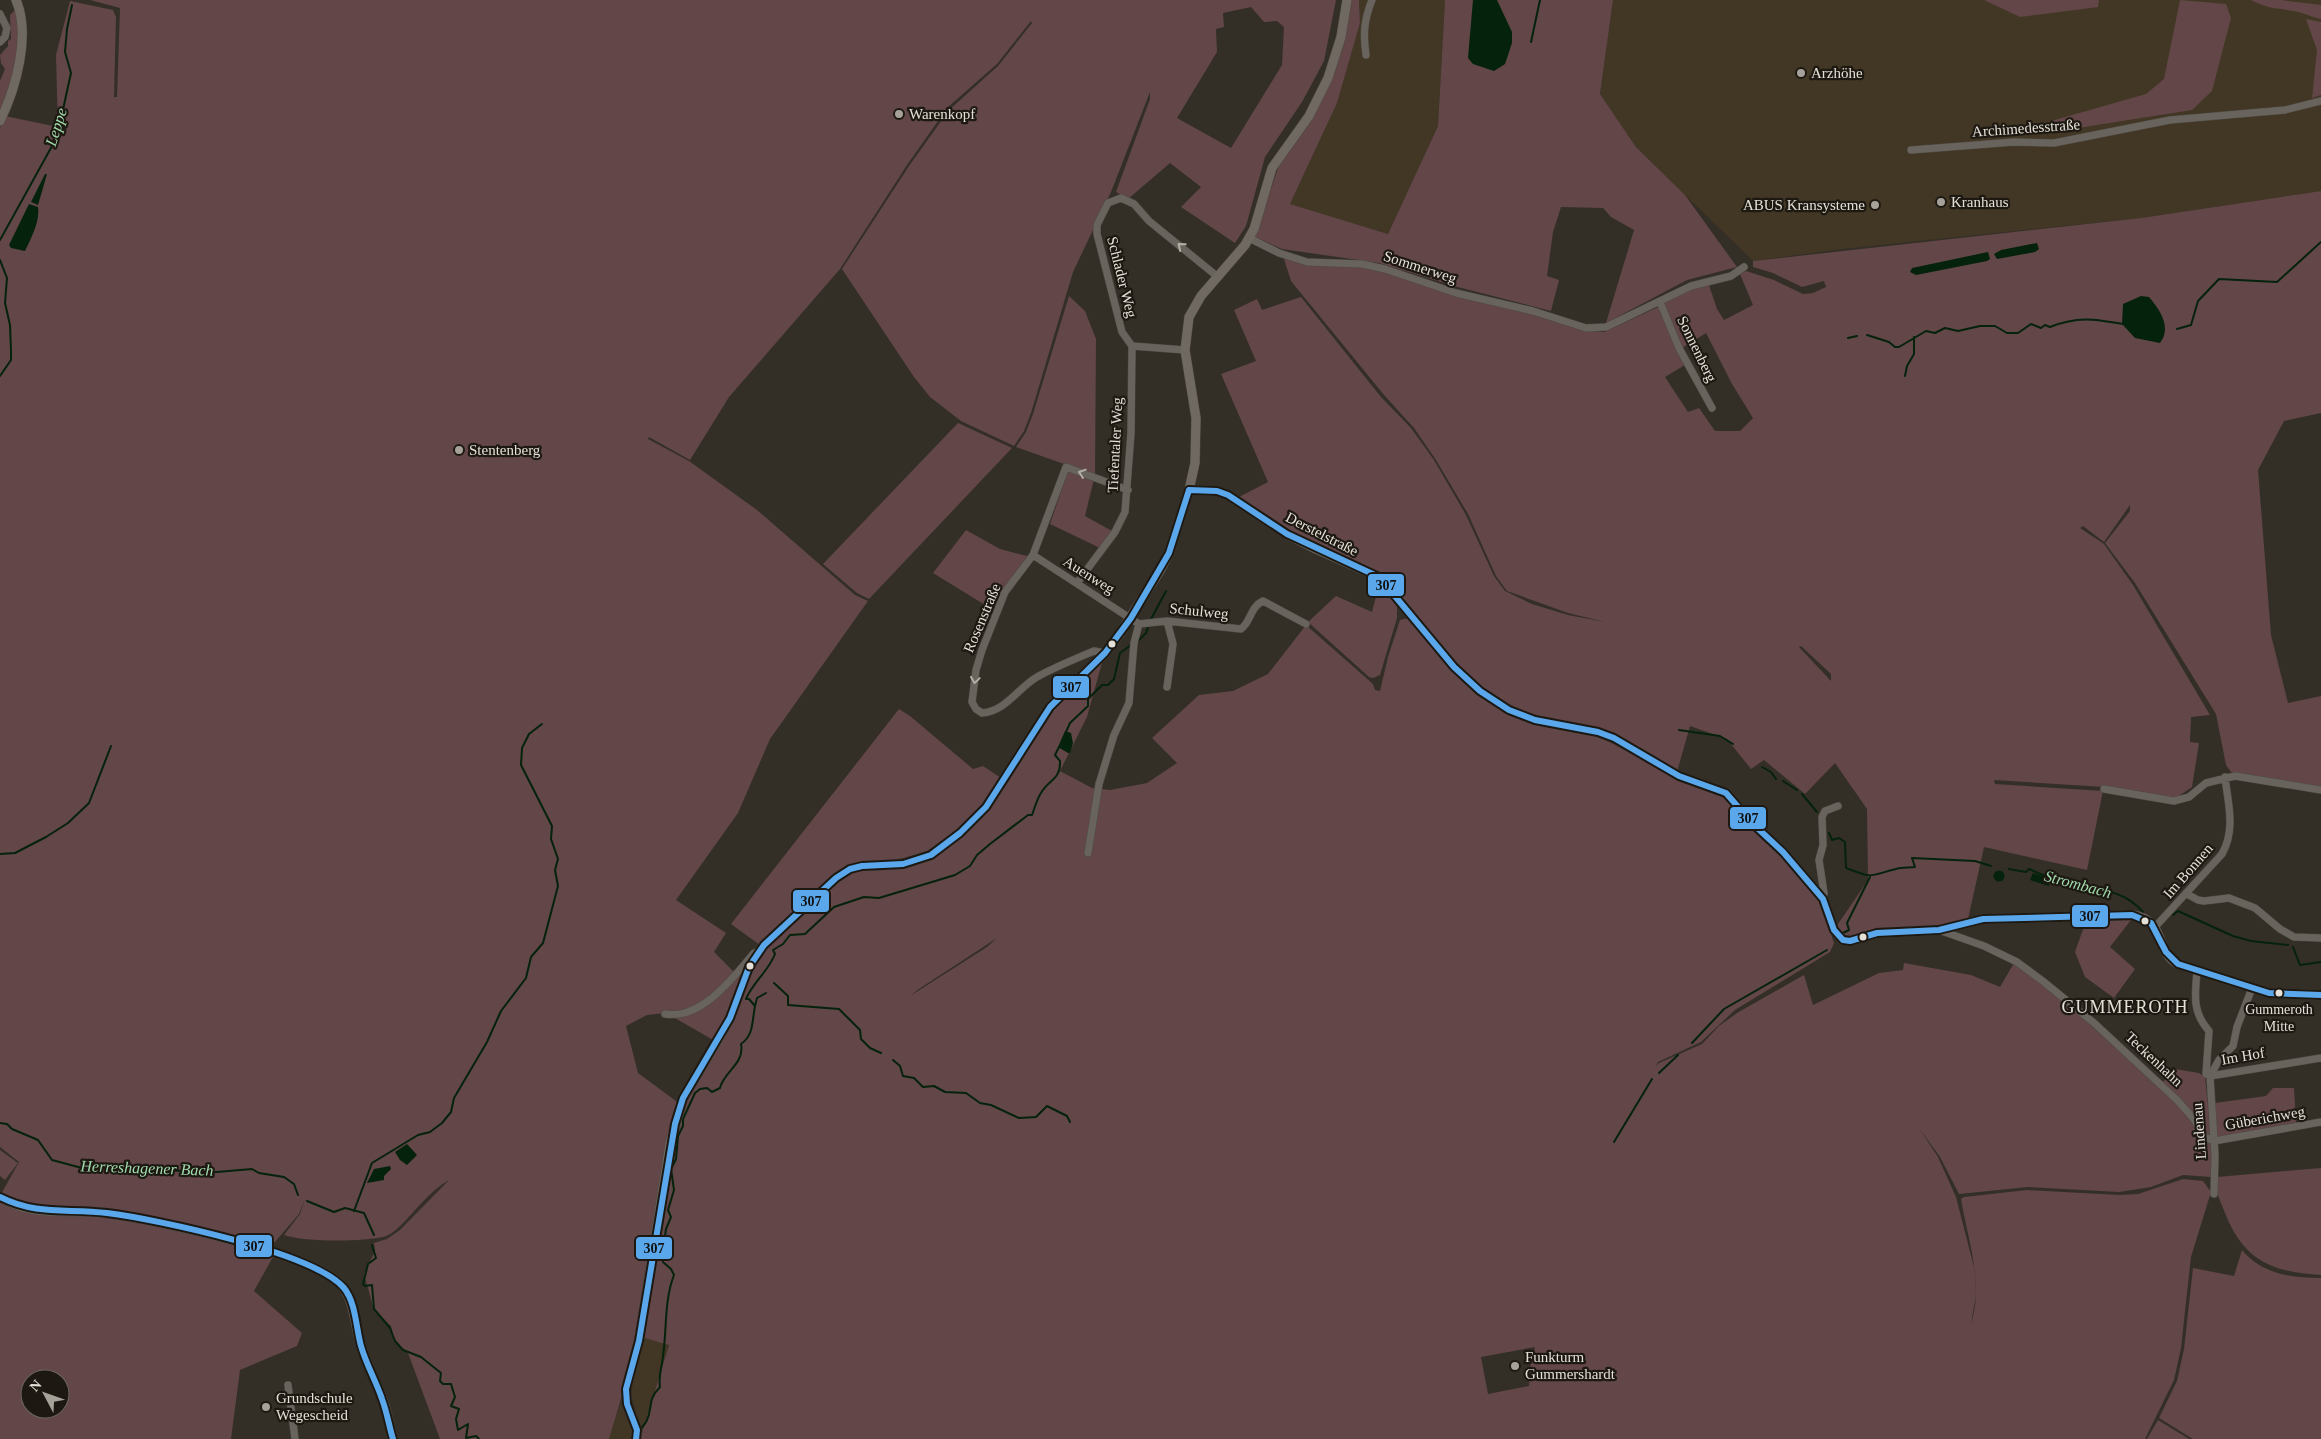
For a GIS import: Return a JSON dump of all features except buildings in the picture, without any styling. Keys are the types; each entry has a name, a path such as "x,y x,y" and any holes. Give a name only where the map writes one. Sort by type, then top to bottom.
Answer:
{"street":[{"path":"0,121 14,91 19,65 22,27 16,0"},
{"path":"636,1439 637,1430 627,1404 626,1389 639,1341 670,1144 683,1098 730,1018 750,967 759,952 836,878 850,869 862,866 904,864 931,855 960,833 986,807 1050,707 1104,653 1130,618 1168,553 1189,490 1195,463 1197,436 1185,350 1189,318 1201,296 1250,238 1259,217 1269,178 1277,160 1309,116 1328,78 1341,37 1347,0"},
{"path":"1366,56 1363,35 1365,16 1372,0"},
{"path":"0,14 8,28 5,37 0,42"},
{"name":"Archimedesstraße","path":"1912,150 2014,142 2054,142 2200,116 2286,110 2321,101"},
{"name":"Schlader Weg","path":"1132,346 1122,332 1097,234 1097,225 1108,203 1121,198 1134,204 1149,221 1218,276"},
{"name":"Sommerweg","path":"1250,238 1279,253 1306,262 1362,264 1386,269 1456,293 1533,311 1582,326 1606,327 1660,302"},
{"path":"1660,302 1691,286 1731,276 1744,267"},
{"name":"Sonnenberg","path":"1660,302 1679,348 1712,408"},
{"path":"1132,346 1185,350"},
{"name":"Tiefentaler Weg","path":"1077,583 1115,532 1125,512 1128,490 1132,346"},
{"name":"Rosenstraße","path":"1104,653 1094,651 1041,675 1006,704 990,713 982,714 972,702 976,670 982,650 1005,592 1033,555 1066,467 1128,490"},
{"name":"Derstelstraße","path":"1189,490 1217,492 1228,495 1267,521 1316,549 1379,577 1465,678 1509,710 1536,720 1598,732 1614,738 1678,776 1726,793 1753,824 1783,852 1822,899"},
{"name":"Auenweg","path":"1033,555 1130,618"},
{"name":"Schulweg","path":"1139,624 1167,620 1241,629 1246,624 1255,606 1262,601 1306,624"},
{"path":"1088,853 1099,784 1114,734 1129,703 1134,643 1139,624 1130,618"},
{"path":"1167,620 1173,644 1167,687"},
{"path":"2104,789 2174,801 2190,797 2206,783 2235,776 2321,790"},
{"name":"Im Bonnen","path":"2155,927 2187,894 2222,854 2228,844 2231,833 2225,777"},
{"path":"1838,806 1830,807 1822,816 1823,845 1820,860 1824,893 1822,899 1834,930 1844,940 1850,941 1877,933 1940,930 1983,919 2132,915 2148,920 2155,927 2171,960 2197,971 2252,988 2279,994 2321,994"},
{"path":"2187,894 2204,901 2228,898 2255,908 2280,929 2294,937 2321,938"},
{"name":"Teckenhahn","path":"1940,930 1984,946 2017,962 2044,982 2094,1023 2177,1100 2193,1118 2204,1136 2214,1141"},
{"path":"664,1014 682,1015 718,993 754,953 759,952"},
{"name":"Im Hof","path":"2197,971 2194,1005 2196,1012 2209,1031 2206,1074 2210,1076 2321,1058"},
{"path":"2210,1076 2219,1060 2233,1046 2237,1027 2252,988"},
{"name":"Lindenau","path":"2210,1076 2214,1141 2214,1194"},
{"name":"Güberichweg","path":"2214,1141 2321,1122"},
{"path":"0,1197 32,1211 106,1213 168,1224 268,1251 314,1266 334,1278 344,1288 351,1303 360,1343 384,1406 393,1439"},
{"path":"288,1384 295,1439"}],"shaded area":[{"path":"90,0 1336,0 1324,61 1302,102 1265,157 1246,226 1235,243 1181,207 1201,187 1170,163 1128,199 1116,192 1150,99 1150,92 1111,192 1073,272 1031,413 1024,431 1014,446 961,421 930,397 914,377 842,269 909,166 949,110 998,66 1032,23 1031,21 997,64 948,107 907,165 840,269 729,397 690,460 649,437 648,439 689,461 757,510 855,595 868,601 770,739 738,813 676,900 726,933 714,952 734,972 747,967 715,1041 666,1013 647,1015 626,1026 638,1073 680,1104 642,1315 609,1439 440,1439 408,1353 394,1341 391,1326 374,1310 364,1274 375,1251 374,1243 387,1239 400,1230 449,1180 428,1196 396,1230 385,1236 373,1239 318,1240 284,1235 300,1214 305,1199 299,1214 268,1250 169,1223 32,1209 0,1196 19,1162 0,1147 0,128 5,116 58,127 56,55 70,1 113,10 116,17 114,97 117,97 120,8","holes":["1251,7 1264,22 1277,21 1284,27 1282,65 1231,148 1177,118 1217,52 1216,29 1224,27 1223,13"]},
{"path":"1350,0 1359,0 1360,23 1337,103 1290,204 1388,234 1438,126 1445,0 1613,0 1600,94 1636,147 1685,195 1737,267 1687,280 1606,323 1634,230 1611,217 1603,208 1561,207 1553,232 1547,276 1559,280 1551,311 1454,286 1379,263 1282,249 1255,237 1278,168 1286,153 1313,115 1338,61"},
{"path":"1359,0 1445,0 1438,126 1388,234 1290,204 1337,103 1360,23"},
{"path":"1473,0 1497,0 1512,32 1512,43 1505,64 1494,71 1473,64 1468,58"},
{"path":"1613,0 2321,0 2321,191 2141,218 1842,249 1753,261 1636,147 1600,94"},
{"path":"1984,0 2099,0 2098,7 2020,17"},
{"path":"2180,0 2226,4 2231,18 2212,91 2192,110 2040,134 2037,125 2146,94 2164,79"},
{"path":"2251,0 2281,0 2321,5 2321,19 2298,12 2270,7"},
{"path":"16,9 17,51 9,88 0,115 0,81 5,69 1,63 0,55 11,39 10,15"},
{"path":"2306,19 2321,22 2321,95 2312,98 2317,50"},
{"path":"45,174 47,174 38,205 31,202"},
{"path":"2321,191 2321,413 2284,421 2258,470 2271,635 2288,703 2321,696 2321,787 2231,772 2226,765 2216,714 2135,583 2105,543 2130,511 2130,505 2104,542 2083,526 2080,528 2104,544 2133,585 2210,715 2191,717 2190,742 2199,743 2192,787 2176,798 2104,787 1994,780 1995,784 2103,791 2087,870 1984,847 1968,919 1933,927 1851,938 1842,936 1836,927 1868,880 1867,809 1835,763 1805,794 1764,760 1751,769 1727,739 1690,726 1677,772 1615,736 1530,716 1507,706 1482,689 1456,665 1380,575 1279,525 1239,497 1268,482 1221,374 1256,361 1234,310 1257,299 1262,310 1301,297 1381,397 1411,428 1434,460 1466,515 1494,576 1505,591 1532,604 1568,615 1605,622 1568,613 1507,591 1496,576 1468,514 1436,460 1414,428 1384,395 1291,281 1283,256 1373,268 1532,312 1574,328 1604,332 1658,307 1685,365 1665,377 1688,412 1699,408 1715,431 1740,431 1753,418 1732,384 1706,333 1682,348 1664,303 1693,288 1709,285 1717,309 1724,320 1753,305 1740,274 1746,271 1774,280 1803,294 1813,293 1826,287 1824,281 1802,287 1773,273 1753,267 1753,261 2141,218","holes":["1801,646 1831,674 1831,681 1799,647"]},
{"path":"29,204 38,207 38,218 32,235 25,251 11,248 9,245"},
{"path":"2037,243 2039,249 2035,252 1997,259 1994,254 2001,250"},
{"path":"1988,252 1990,259 1987,261 1916,275 1910,272 1912,268"},
{"path":"1069,296 1085,311 1096,339 1095,475 1016,447 1026,432 1033,414"},
{"path":"2141,296 2149,297 2163,319 2165,331 2160,343 2135,338 2122,324 2123,304"},
{"path":"958,423 1012,448 869,599 857,593 823,564"},
{"path":"1068,471 1094,479 1085,516 1112,531 1100,548 1050,524"},
{"path":"966,530 1000,549 1031,557 1002,591 996,605 990,608 933,573"},
{"path":"1380,581 1397,607 1397,618 1380,675 1373,678 1369,677 1308,622 1336,596 1372,612"},
{"path":"1408,618 1509,714 1595,734 1672,776 1717,792 1767,840 1819,898 1834,943 1830,952 1735,1010 1701,1042 1658,1062 1656,1066 1702,1044 1719,1026 1737,1013 1804,975 1813,1005 1879,973 1903,970 1904,963 1971,975 2000,987 2014,963 2043,983 2176,1101 2191,1120 2202,1139 2212,1143 2211,1177 2183,1175 2151,1187 2119,1192 2028,1187 1959,1194 1940,1157 1919,1128 1938,1157 1956,1197 1974,1268 1961,1199 1964,1197 2027,1190 2119,1195 2138,1194 2183,1179 2203,1181 2211,1192 2191,1257 2181,1348 2174,1380 2145,1439 640,1439 669,1345 641,1337 673,1142 682,1105 763,951 844,876 856,871 931,859 989,807 1006,785 1053,711 1103,659 1087,717 1060,771 1092,788 1110,790 1147,783 1177,763 1152,738 1199,695 1233,691 1268,674 1306,625 1373,684 1375,690 1380,691 1388,657 1400,620","holes":["997,938 987,947 910,996 919,989","1975,1298 1975,1309 1971,1324","1535,1347 1530,1367 1529,1386 1488,1394 1481,1357"]},
{"path":"899,709 973,769 983,766 1001,778 983,804 959,828 927,851 904,858 849,866 760,945 731,924"},
{"path":"1065,731 1071,733 1073,743 1070,753 1058,747"},
{"path":"1999,870 2005,876 1999,882 1993,876"},
{"path":"2033,873 2051,879 2049,886 2030,880"},
{"path":"2131,920 2110,947 2135,969 2114,998 2085,977 2075,952 2086,921"},
{"path":"2175,1069 2199,1073 2205,1077 2211,1133 2209,1135 2206,1135 2179,1098 2163,1082"},
{"path":"2273,1088 2294,1088 2296,1123 2217,1137 2215,1103 2266,1096"},
{"path":"407,1144 417,1155 407,1165 400,1160 395,1152"},
{"path":"0,1150 18,1163 5,1180 0,1176"},
{"path":"390,1166 391,1169 384,1176 384,1180 367,1183 374,1169"},
{"path":"2321,1168 2321,1275 2288,1271 2262,1261 2241,1243 2233,1229 2220,1199 2217,1177"},
{"path":"0,1198 31,1212 106,1214 167,1226 274,1255 254,1291 302,1333 297,1346 240,1370 231,1439 0,1439"},
{"path":"2242,1250 2259,1264 2278,1273 2299,1277 2321,1278 2321,1439 2193,1439 2159,1418 2177,1381 2184,1349 2193,1268 2234,1276"},
{"path":"641,1337 669,1344 640,1439 640,1429 631,1393"},
{"path":"622,1399 635,1430 633,1439 609,1439"},
{"path":"2158,1420 2189,1439 2147,1439"}],"waterway":[{"path":"1531,42 1540,0"},
{"name":"Leppe","path":"0,240 57,137 71,73 65,52 72,5"},
{"path":"2177,329 2191,325 2198,301 2219,279 2277,282 2321,242"},
{"name":"Leppe","path":"0,260 7,278 5,303 10,325 11,351 11,360 0,376"},
{"path":"1867,335 1899,347 1926,331 1935,333 1945,328 1958,331 1980,326 1995,326 2007,333 2018,333 2031,324 2041,328 2045,325 2050,327 2078,320 2095,320 2123,324"},
{"path":"1848,338 1857,336"},
{"path":"1905,376 1907,366 1914,354 1914,337"},
{"name":"Herreshagener Bach","path":"1151,619 1166,591"},
{"name":"Herreshagener Bach","path":"1138,641 1146,633 1148,627"},
{"name":"Herreshagener Bach","path":"1066,732 1070,723 1088,706 1088,699 1102,685 1108,685 1114,679 1120,653 1131,645"},
{"path":"354,1211 372,1163 418,1135 430,1132 442,1123 451,1112 454,1098 487,1042 501,1011 526,978 531,957 543,943 558,886 555,870 558,859 551,839 552,826 521,765 522,748 529,734 542,724"},
{"name":"Strombach","path":"1679,730 1720,736 1733,744"},
{"path":"0,854 15,853 46,837 68,823 89,803 111,746"},
{"name":"Herreshagener Bach","path":"664,1243 666,1229 671,1217 668,1210 674,1190 671,1169 676,1159 678,1136 683,1126 683,1119 695,1093 700,1089 707,1088 712,1092 720,1088 722,1082 740,1057 741,1044 750,1032 755,1006 749,999 746,999 752,987 765,972 772,960 775,954 773,950 783,944 790,935 805,934 834,907 864,897 879,898 955,875 970,866 977,855 990,844 1028,815 1032,815 1041,793 1056,776 1060,767 1060,761 1055,755 1059,747"},
{"name":"Strombach","path":"1762,767 1771,772 1776,779"},
{"name":"Strombach","path":"1783,781 1797,790"},
{"name":"Strombach","path":"1802,794 1817,812"},
{"name":"Strombach","path":"1829,833 1832,840 1839,838 1845,842 1846,868 1862,874 1875,875 1901,868 1915,867 1912,858 1975,861 1991,866"},
{"name":"Strombach","path":"2009,869 2026,872 2029,869 2059,881 2115,893 2134,904 2143,912"},
{"path":"1841,934 1849,930 1847,923 1870,877"},
{"name":"Strombach","path":"2173,915 2178,911 2233,936 2251,941 2288,945"},
{"name":"Strombach","path":"2293,947 2300,965 2321,962"},
{"path":"1692,1043 1724,1009 1827,950"},
{"path":"774,983 788,996 788,1005 839,1009 860,1030 861,1039 870,1048 881,1053"},
{"path":"755,1006 757,998 766,993"},
{"path":"1659,1073 1678,1055"},
{"path":"893,1060 900,1066 903,1076 914,1078 923,1087 934,1086 945,1092 966,1093 980,1103 991,1105 1019,1118 1036,1117 1047,1106 1067,1116 1070,1122"},
{"path":"1614,1142 1652,1079"},
{"name":"Herreshagener Bach","path":"0,1123 7,1124 12,1129 38,1140 52,1160 82,1168 97,1164 205,1173 252,1169 259,1173 284,1177 294,1184 298,1195"},
{"name":"Herreshagener Bach","path":"307,1201 334,1212 345,1208 364,1213 374,1235"},
{"name":"Herreshagener Bach","path":"372,1245 376,1258 368,1264 363,1284 365,1286 372,1285 374,1309 390,1328 395,1341 403,1350 421,1357 441,1373 440,1381 443,1384 451,1384 455,1397 451,1406 459,1409 456,1419 458,1430 468,1424 466,1438 476,1436 479,1439"},
{"name":"Herreshagener Bach","path":"640,1430 647,1420 653,1396 660,1387 667,1305 674,1275 671,1269 663,1262 662,1250"}],"transit line":[{"name":"307","path":"1189,490 1217,491 1228,495 1287,534 1379,577 1454,667 1480,691 1509,710 1535,720 1598,732 1614,738 1679,776 1726,793 1753,824 1783,852 1823,899 1834,930 1843,940 1850,941 1877,933 1939,930 1983,919 2132,915 2151,923 2166,952 2178,964 2269,993 2321,995"},
{"name":"307","path":"636,1439 637,1430 627,1404 626,1389 639,1341 675,1124 683,1098 730,1018 749,967 764,945 836,878 850,869 862,866 903,864 931,855 960,833 986,807 1050,707 1105,653 1131,618 1169,553 1189,490"},
{"name":"307","path":"0,1197 27,1207 107,1213 196,1230 269,1250 302,1262 328,1275 344,1288 351,1301 361,1346 384,1404 393,1439"}],"place":[{"name":"Arzhöhe","path":"1801,73"},
{"name":"Warenkopf","path":"899,114"},
{"name":"Kranhaus","path":"1941,202"},
{"name":"ABUS Kransysteme","path":"1875,205"},
{"name":"Stentenberg","path":"459,450"},
{"name":"Gummeroth Mitte","path":"2279,993"},
{"name":"Funkturm Gummershardt","path":"1515,1366"},
{"name":"Grundschule Wegescheid","path":"266,1407"}],"district":[{"name":"GUMMEROTH","path":"2125,1007"}]}
